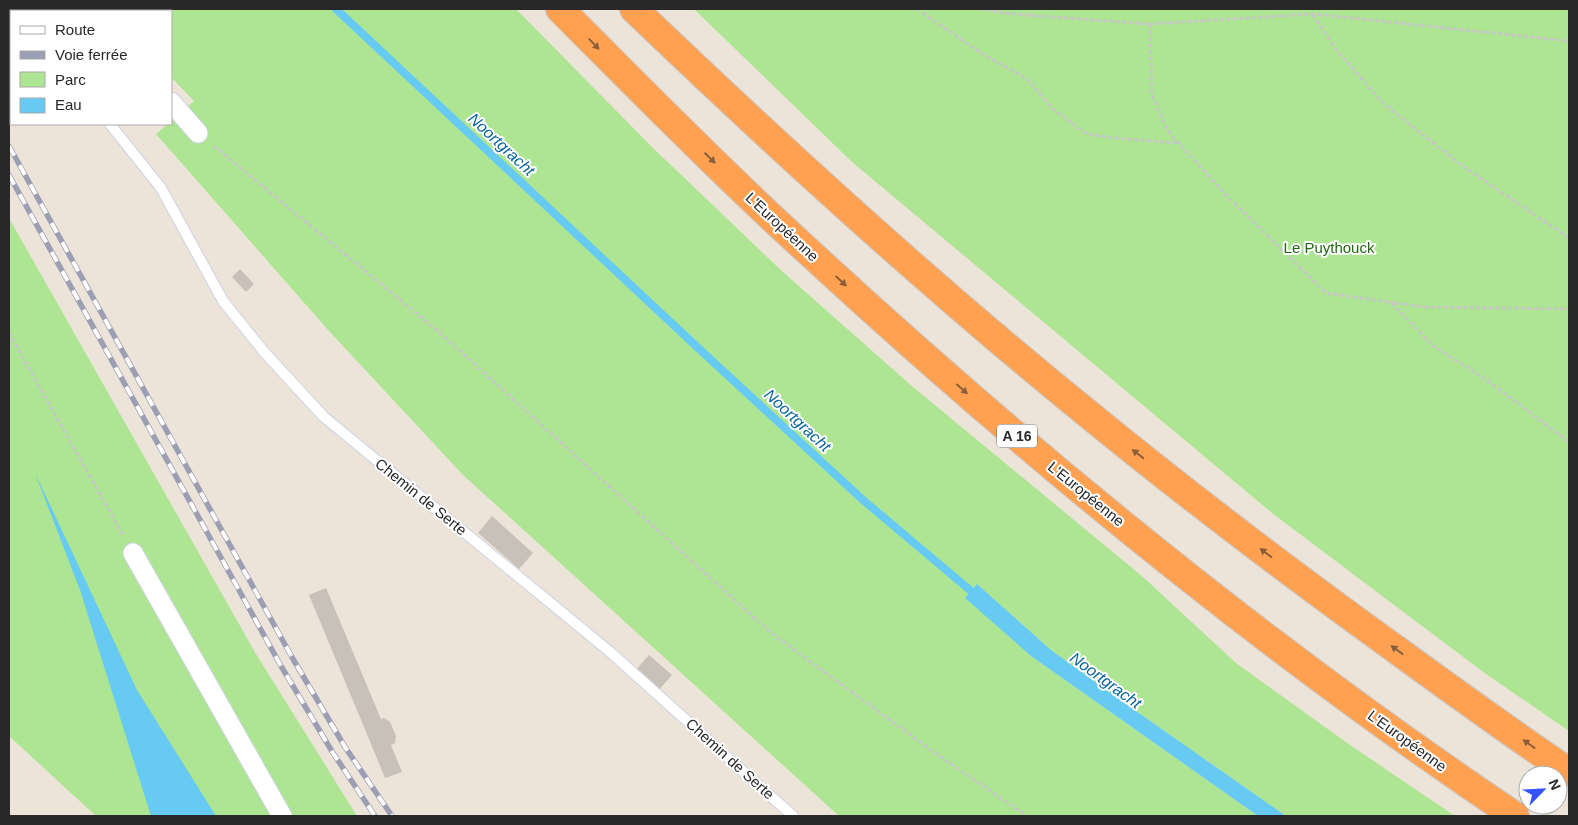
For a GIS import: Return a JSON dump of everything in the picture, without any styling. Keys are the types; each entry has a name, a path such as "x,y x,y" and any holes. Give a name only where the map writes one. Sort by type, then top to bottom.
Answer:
{"highway":[{"name":"L'Européenne","path":"560,9 644,94 784,229 894,329 1014,433 1155,550 1310,670 1419,750 1514,816"},
{"path":"634,9 730,102 869,228 1012,352 1087,414 1318,592 1569,772"}],"street":[{"path":"172,103 198,133"},
{"path":"133,553 282,816"}],"lane":[{"name":"Chemin de Serte","path":"111,125 161,188 223,301 265,353 324,417 609,651 793,816"}],"path":[{"path":"917,9 984,55 1026,78 1053,109 1087,134 1179,143"},
{"path":"980,9 1011,14 1150,24 1313,14 1569,41"},
{"path":"1313,14 1338,52 1385,105 1464,167 1569,238"},
{"path":"1150,24 1152,94 1167,130 1227,196 1326,293 1424,307 1569,308"},
{"path":"198,133 439,332 770,632 935,753 1027,816"},
{"path":"1392,302 1432,345 1490,383 1569,442"},
{"path":"9,333 133,553"}],"green space":[{"path":"516,9 651,146 784,273 913,387 1143,577 1236,663 1350,745 1455,816 1286,816 1051,650 977,584 1031,656 1258,816 839,816 463,475 329,331 156,134 167,125 172,125 172,120 194,101 172,78 172,10 111,10"},
{"name":"Le Puythouck","path":"694,9 1569,9 1569,731 1486,674 1272,513 852,162"},
{"path":"9,218 256,654 357,816 96,816 9,736"}],"water":[{"path":"35,473 137,690 216,816 151,816 80,590"},
{"path":"977,584 1051,650 1286,816 1258,816 1031,656 965,598"}],"building":[{"path":"240,269 254,284 246,292 232,277"},
{"path":"492,516 533,553 519,569 478,533"},
{"path":"326,588 381,719 384,718 390,722 396,736 395,743 391,745 402,772 385,778 309,595"},
{"path":"649,655 672,675 658,691 635,671"}],"waterway":[{"name":"Noortgracht","path":"336,9 863,500 977,596"}],"railway":[{"path":"9,146 293,659 345,747 392,816"},
{"path":"9,175 281,666 333,753 375,816"}]}
